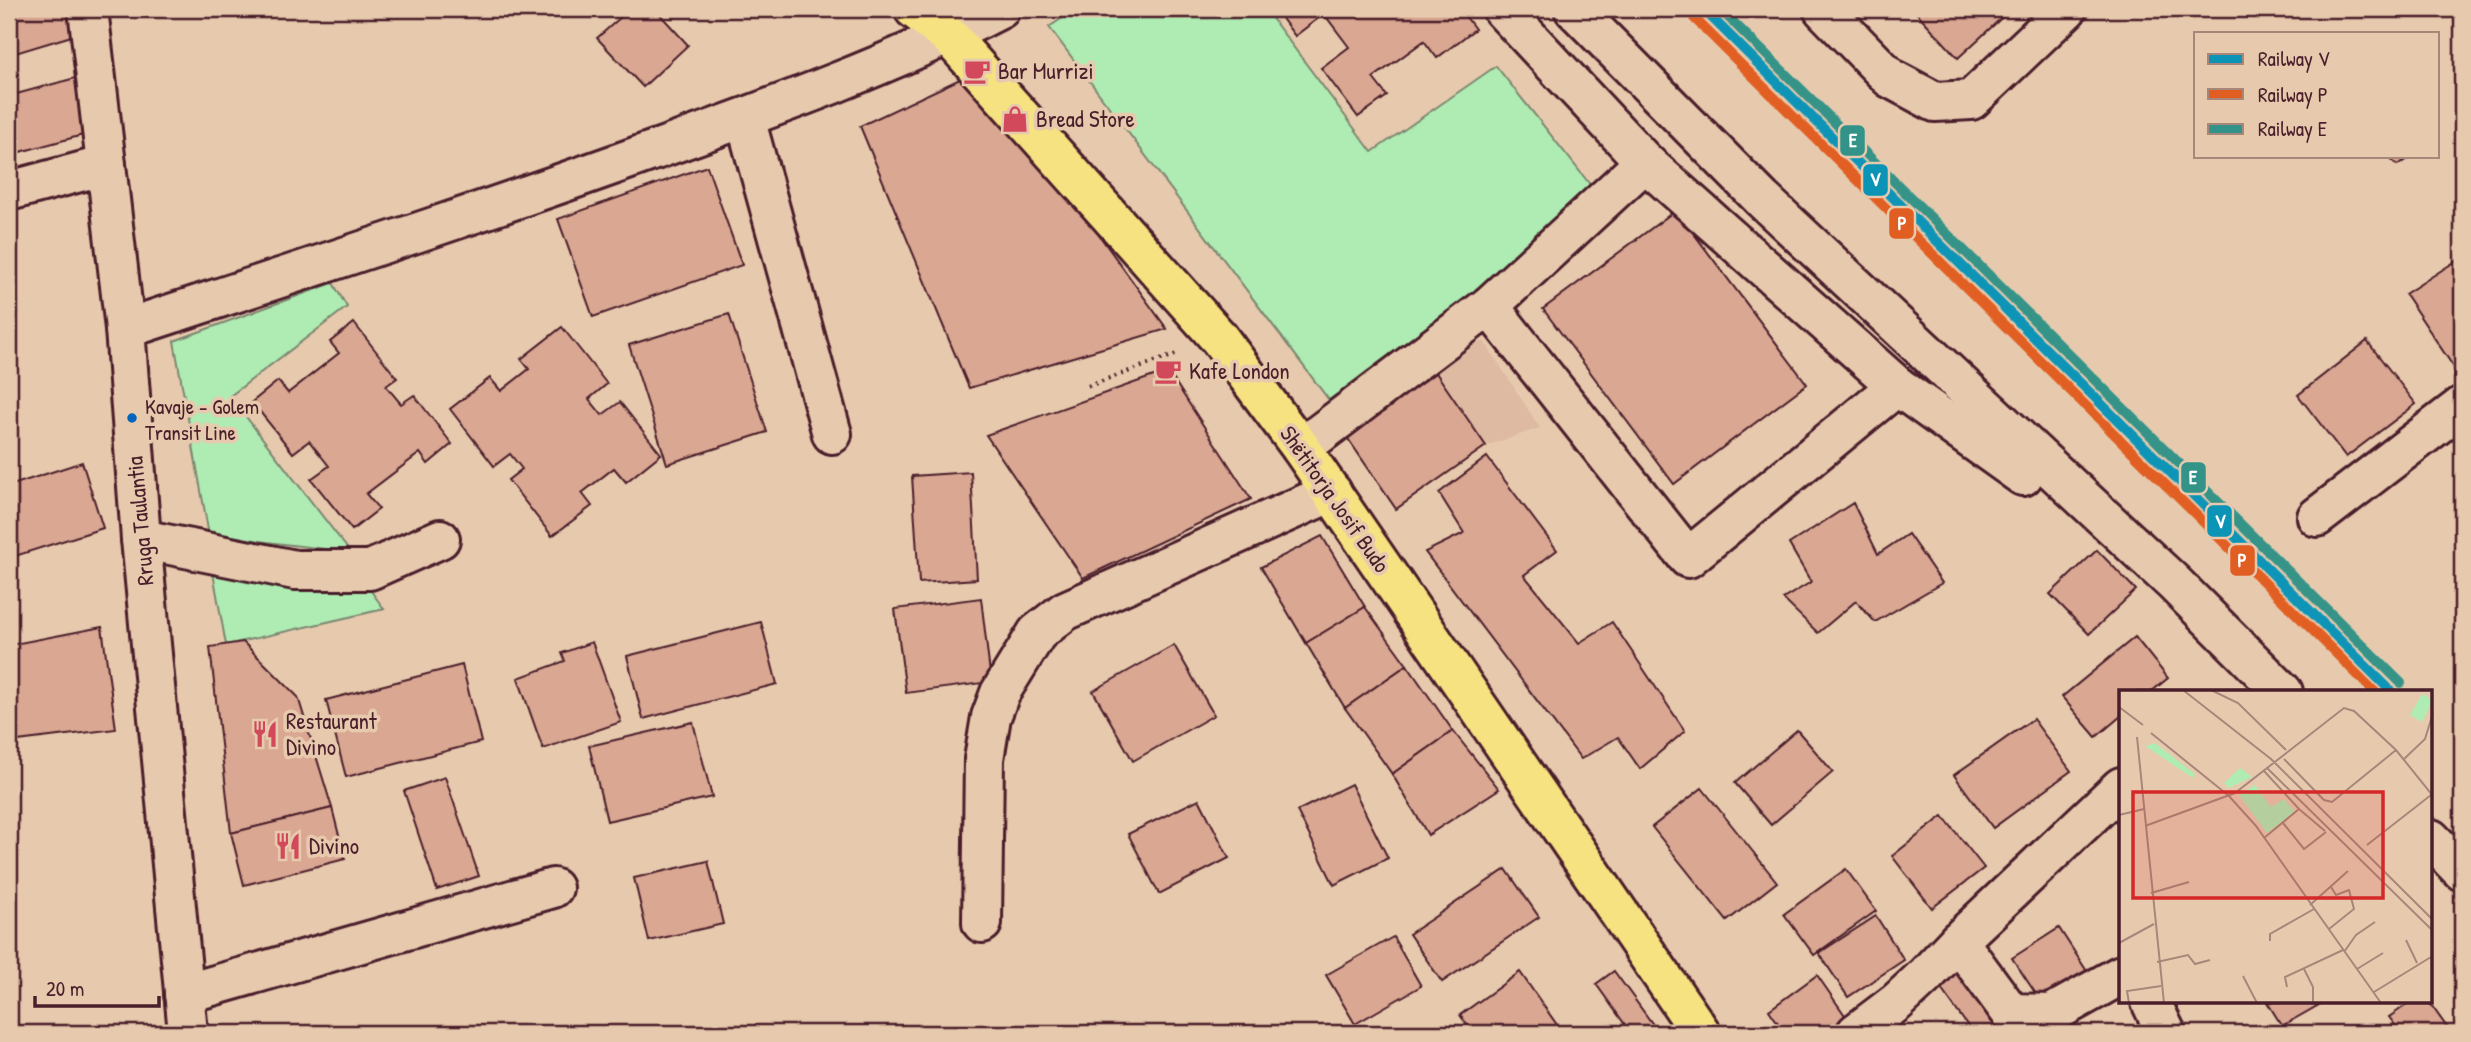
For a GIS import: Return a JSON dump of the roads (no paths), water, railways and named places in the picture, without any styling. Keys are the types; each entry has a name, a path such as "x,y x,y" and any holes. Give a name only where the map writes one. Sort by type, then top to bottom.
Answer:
{"main road":[{"name":"Shëtitorja Josif Budo","path":"914,9 949,36 1219,338 1332,492 1700,1033"}],"street":[{"name":"Rruga Taulantia","path":"88,9 125,329 141,538 188,1033"},
{"path":"125,329 522,198 745,118 949,36 1000,9"},
{"path":"1502,9 1645,162 1897,386 2023,476"},
{"path":"1574,9 1763,200 2174,583 2281,690"},
{"path":"1823,9 1890,78 1935,102 1971,100 2067,9"},
{"path":"745,118 832,434"},
{"path":"1301,448 1489,306 1645,162"},
{"path":"9,191 106,165"},
{"path":"1489,306 1688,558 1897,386"},
{"path":"2317,517 2462,406"},
{"path":"982,923 984,759 991,717 1000,693 1037,633 1065,611 1332,492"},
{"path":"141,538 295,570 370,569 440,539"},
{"path":"1856,1033 1897,1002 2119,789"},
{"path":"2432,840 2462,871"},
{"path":"184,994 553,888"},
{"path":"1958,941 2011,1013 2052,1014 2119,976"},
{"path":"2152,1004 2166,1033"}],"rail line":[{"name":"V","path":"1703,9 2390,690"},
{"name":"E","path":"1720,9 2401,683"},
{"name":"P","path":"1694,18 2373,690"}],"place":[{"name":"Bar Murrizi","path":"977,71"},
{"name":"Bread Store","path":"1015,119"},
{"name":"Kafe London","path":"1168,371"},
{"name":"Kavaje - Golem Transit Line","path":"132,418"},
{"name":"Restaurant Divino","path":"265,734"},
{"name":"Divino","path":"288,846"}]}
